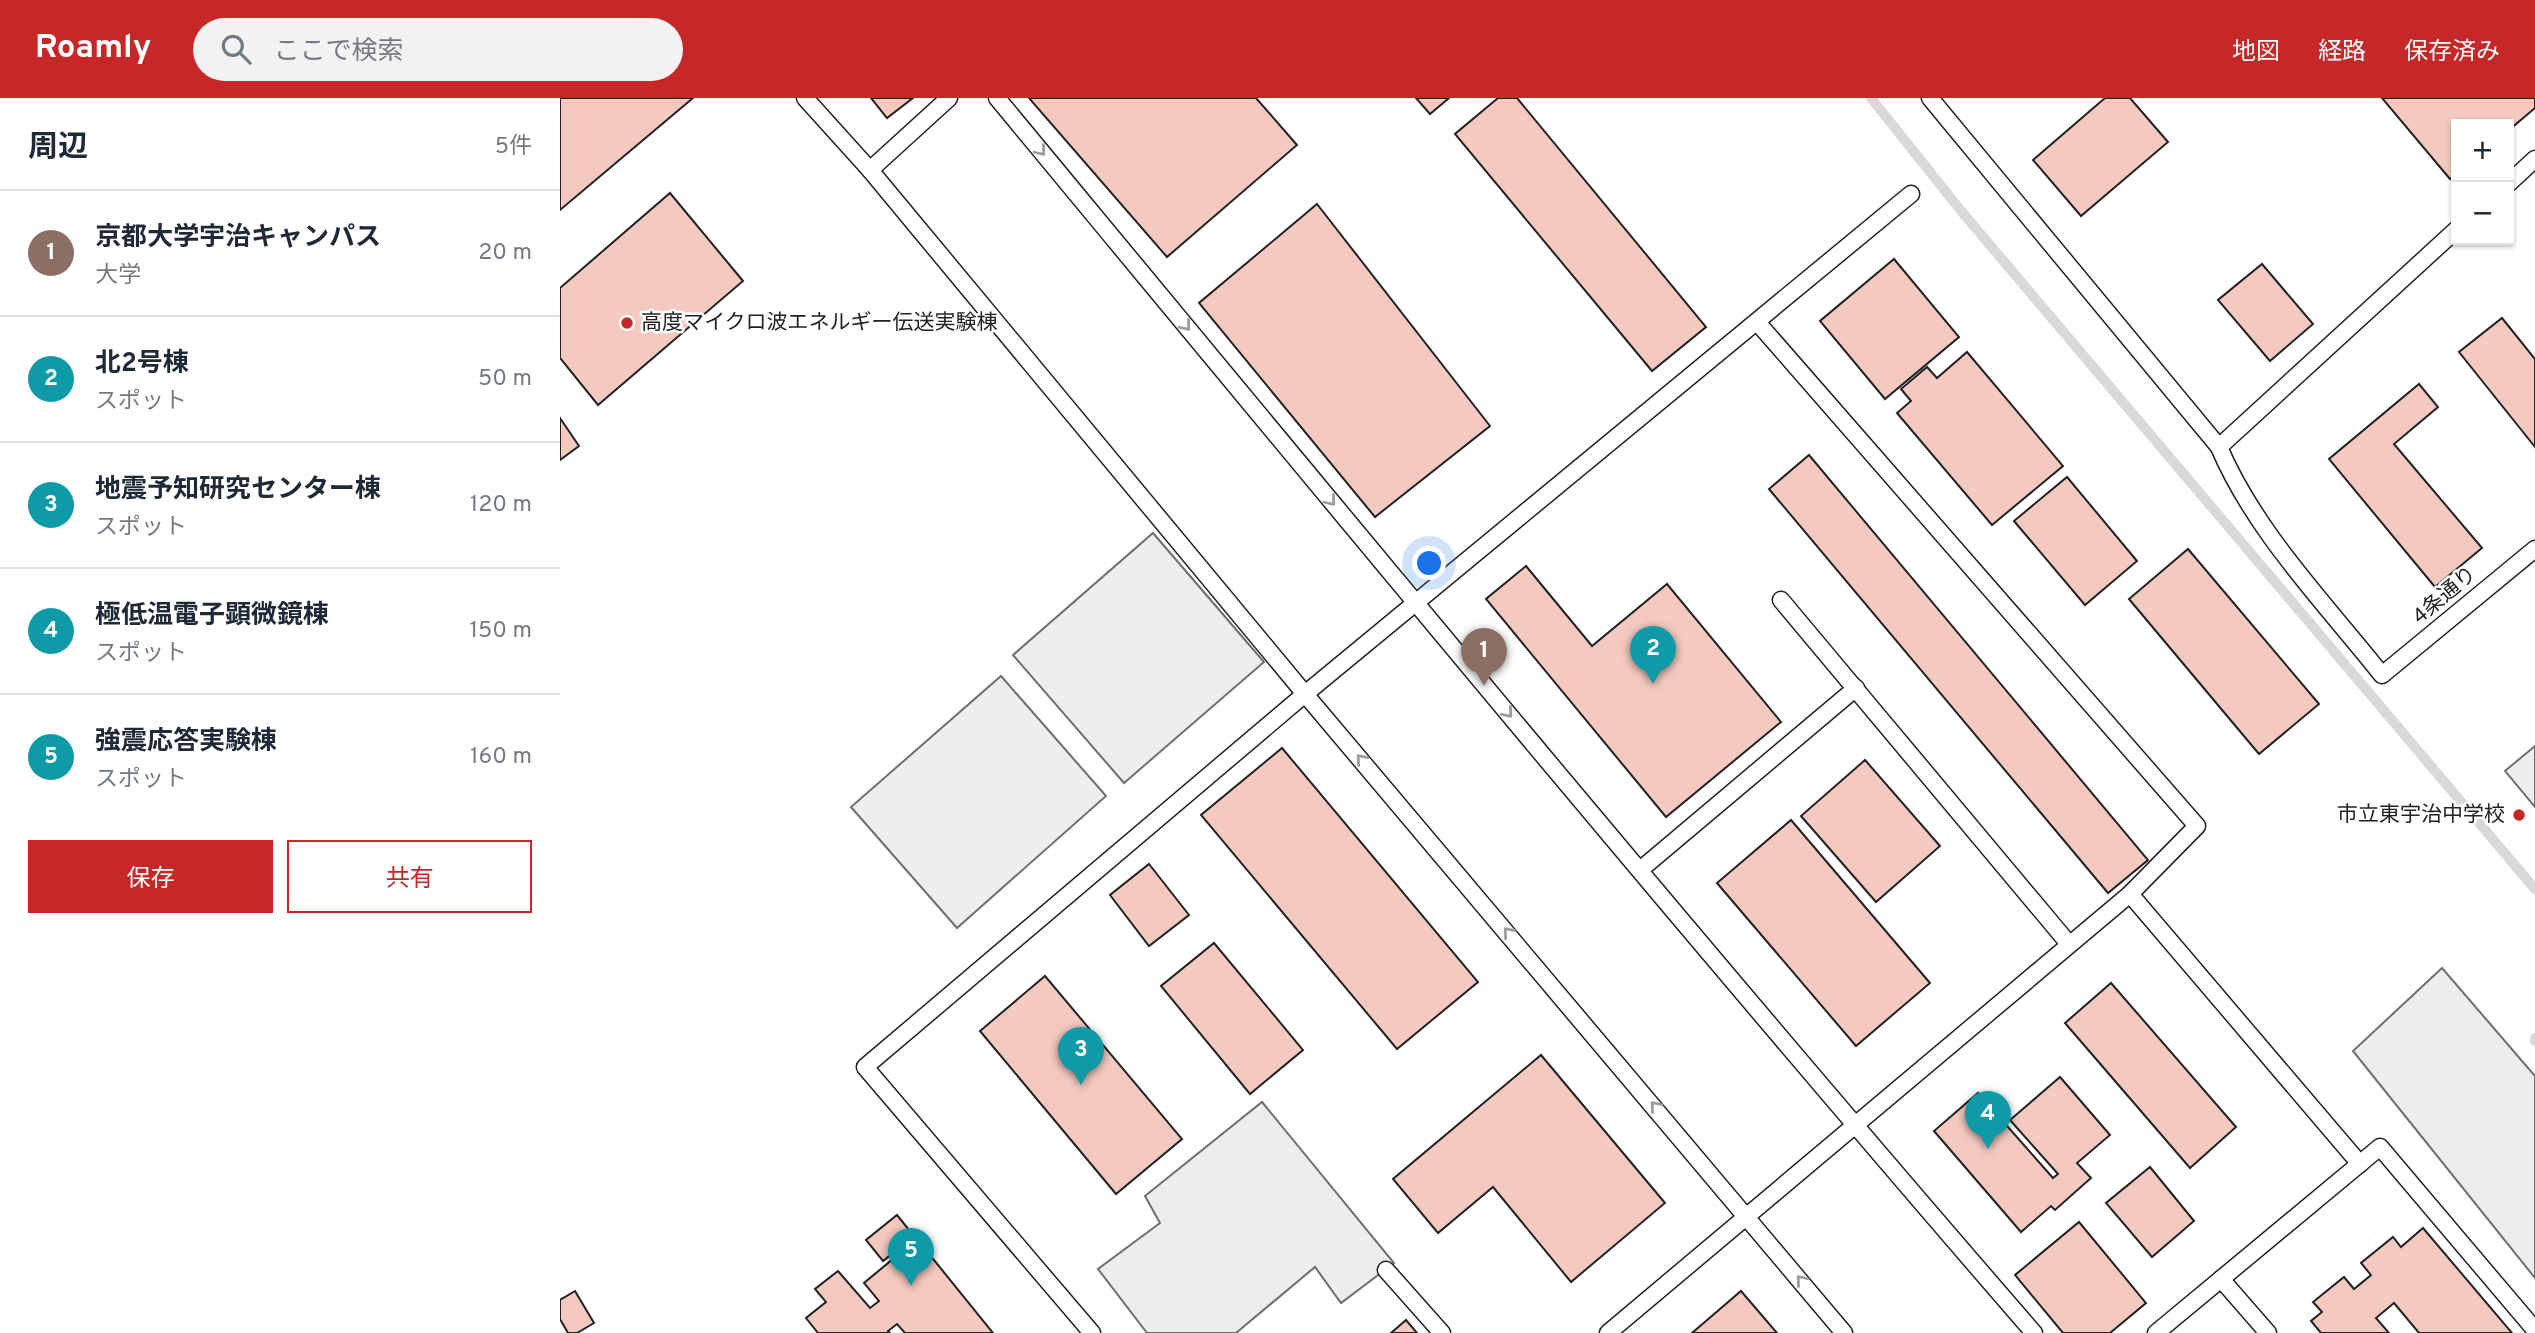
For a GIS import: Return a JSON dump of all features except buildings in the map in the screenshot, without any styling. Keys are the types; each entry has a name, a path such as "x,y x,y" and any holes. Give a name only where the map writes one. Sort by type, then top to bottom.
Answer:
{"lane":[{"path":"805,98 870,170 1305,694 1844,1333"},
{"path":"870,170 949,98"},
{"path":"997,98 1416,604 1854,1125 2034,1333"},
{"path":"1930,98 2219,447 2451,235"},
{"path":"2510,182 2535,159"},
{"path":"1092,1333 864,1067 1305,694 1911,194"},
{"path":"1608,1333 2130,894 2197,827 1757,322"},
{"name":"4条通り","path":"2219,447 2235,485 2249,505 2382,676 2535,549"},
{"path":"1781,600 2069,944"},
{"path":"1640,870 1856,688"},
{"path":"2130,894 2360,1164"},
{"path":"2156,1333 2380,1147 2535,1330"},
{"path":"1386,1270 1442,1333"},
{"path":"2221,1279 2268,1333"}],"shaded area":[{"path":"1153,533 1264,662 1124,783 1013,655"},
{"path":"1001,676 1106,796 957,928 851,807"},
{"path":"2535,746 2535,807 2505,771"},
{"path":"2442,968 2535,1076 2535,1278 2353,1051"},
{"path":"1262,1102 1394,1263 1341,1303 1315,1267 1236,1333 1147,1333 1098,1269 1160,1223 1145,1196"}],"waterway":[{"path":"1871,98 1962,212 2535,889"}],"place":[{"name":"高度マイクロ波エネルギー伝送実験棟","path":"627,323"},
{"name":"北2号棟","path":"1653,684"},
{"name":"京都大学宇治キャンパス","path":"1484,686"},
{"name":"市立東宇治中学校","path":"2519,815"},
{"name":"地震予知研究センター棟","path":"1081,1085"},
{"name":"極低温電子顕微鏡棟","path":"1988,1149"},
{"name":"強震応答実験棟","path":"911,1286"}]}
